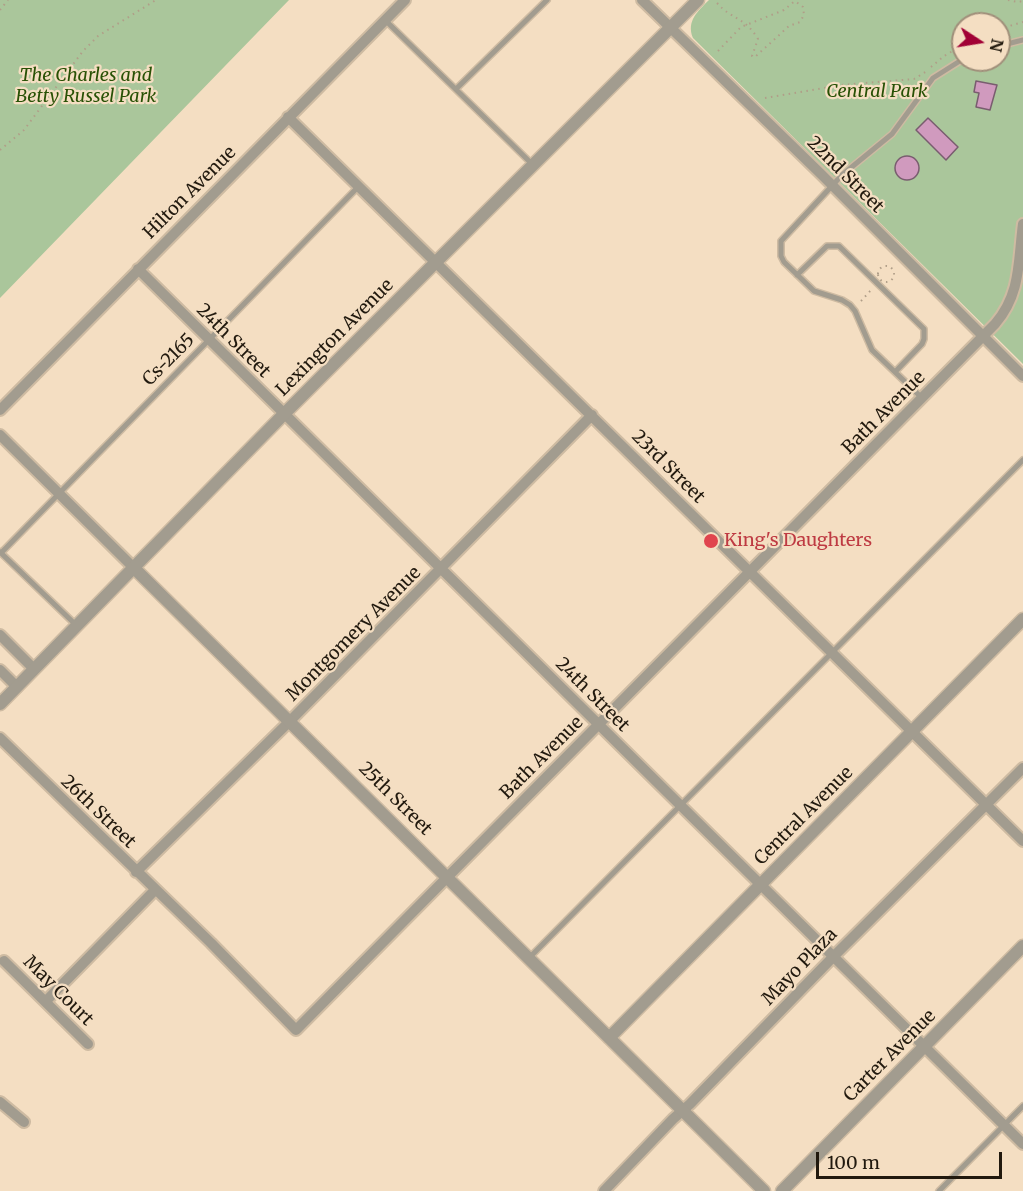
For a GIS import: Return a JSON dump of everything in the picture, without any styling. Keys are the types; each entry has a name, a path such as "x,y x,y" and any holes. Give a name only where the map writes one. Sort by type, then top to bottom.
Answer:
{"street":[{"name":"Hilton Avenue","path":"0,410 405,0"},
{"name":"22nd Street","path":"642,0 1023,376"},
{"name":"Lexington Avenue","path":"0,704 698,0"},
{"name":"23rd Street","path":"288,117 1023,841"},
{"name":"Bath Avenue","path":"174,908 296,1030 1004,314 1016,287 1023,224"},
{"name":"24th Street","path":"138,269 1023,1144"},
{"name":"Montgomery Avenue","path":"136,872 290,721 592,415"},
{"name":"25th Street","path":"0,435 764,1191"},
{"name":"Central Avenue","path":"609,1038 1023,619"},
{"path":"0,635 34,669"},
{"path":"0,670 17,687"},
{"name":"26th Street","path":"0,738 174,908"},
{"name":"Mayo Plaza","path":"604,1191 833,957 1023,768"},
{"path":"46,1001 156,890"},
{"name":"Carter Avenue","path":"782,1191 1023,946"},
{"name":"May Court","path":"4,961 88,1044"},
{"path":"0,1102 24,1122"}],"lane":[{"path":"456,89 547,0"},
{"path":"385,20 533,165"},
{"path":"922,398 872,350 855,311 850,305 836,297 818,294 797,275 781,256 781,241 832,185 892,134 933,78 951,67"},
{"name":"Cs-2165","path":"1,552 358,187"},
{"path":"797,275 827,246 839,246 924,329 924,339 895,372"},
{"path":"529,958 1023,460"},
{"path":"1,552 76,625"},
{"path":"939,1191 1023,1106"}],"path":[{"path":"0,10 8,0"},
{"path":"0,150 24,130 83,51 99,36 156,0"},
{"path":"1008,0 1023,1"},
{"path":"717,3 724,11 749,24 758,39 752,56 755,57 789,26 800,22 804,15 803,7 796,1 784,10 749,24 741,27 718,51"},
{"path":"1018,2 1023,8"},
{"path":"765,98 841,85 914,79 928,71 951,52"},
{"path":"892,269 896,265"},
{"path":"879,271 886,266 892,269 894,274 890,281"}],"green space":[{"name":"The Charles and Betty Russel Park","path":"0,0 289,0 0,298"},
{"name":"Central Park","path":"709,0 1023,0 1023,364 693,38 691,26 697,12"}],"building":[{"path":"976,81 997,85 990,110 976,107 979,93 974,92"},
{"path":"928,118 958,147 946,160 916,130"},
{"path":"907,156 916,159 919,168 916,177 907,180 898,177 895,168 898,159"}],"place":[{"name":"King's Daughters","path":"711,541"}]}
